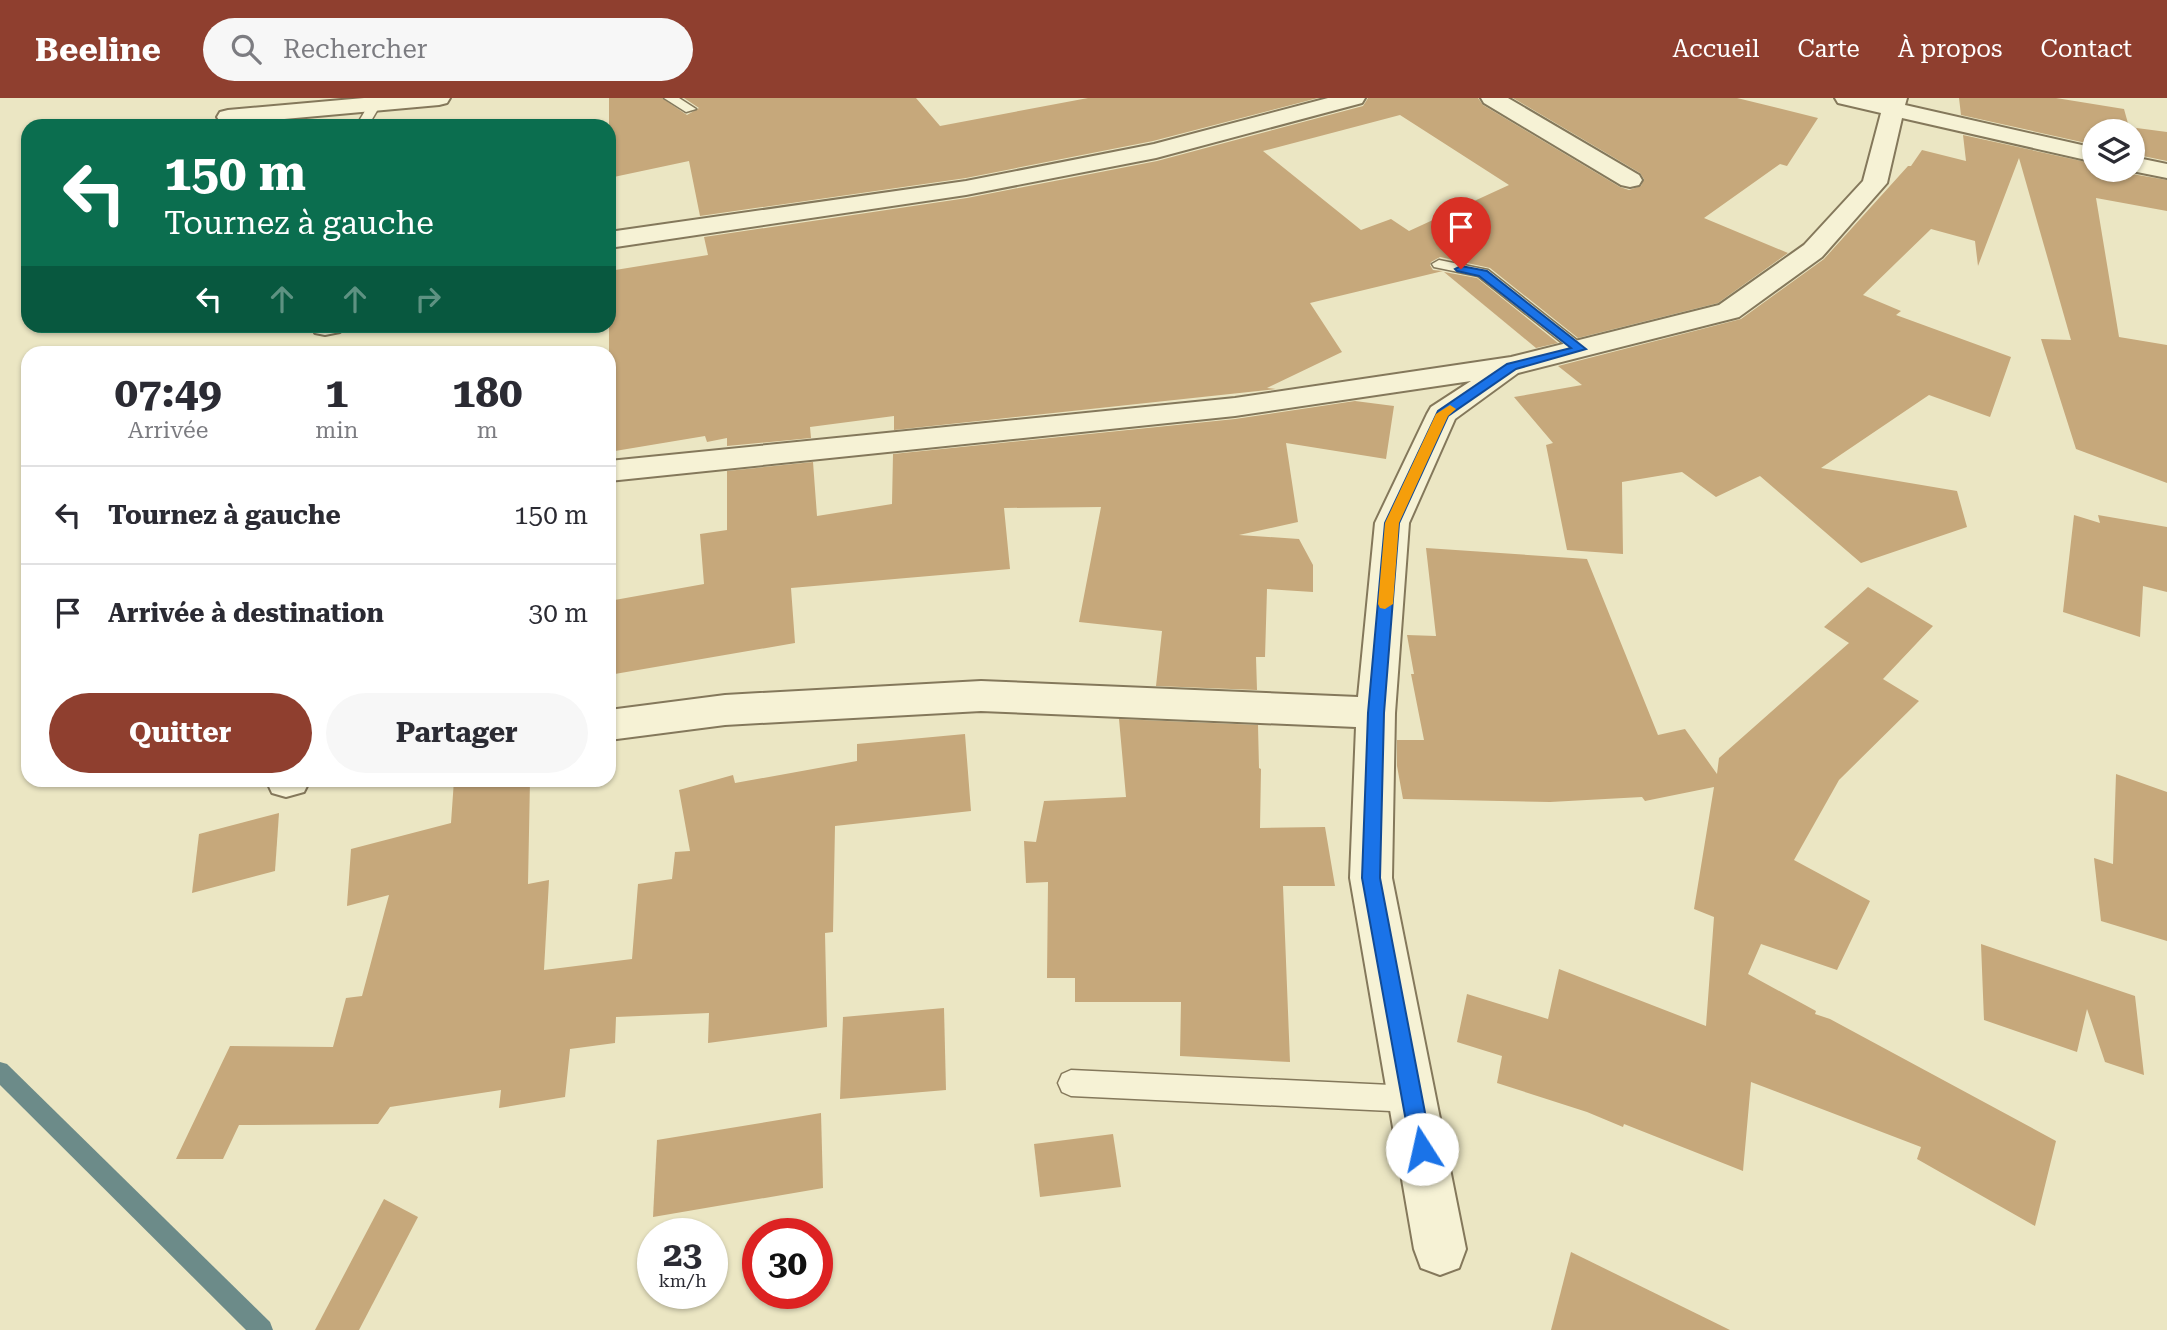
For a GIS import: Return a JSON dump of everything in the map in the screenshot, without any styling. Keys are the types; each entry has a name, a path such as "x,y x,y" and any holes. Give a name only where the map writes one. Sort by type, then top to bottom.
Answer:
{"street":[{"path":"228,117 439,98"},
{"path":"616,239 966,188 1156,152 1354,98"},
{"path":"1492,98 1630,180"},
{"path":"1846,98 1895,103 2082,152"},
{"path":"616,470 1235,407 1511,366 1729,311 1813,251 1875,183 1895,103"},
{"path":"2145,166 2167,171"},
{"path":"1440,1249 1371,878 1376,713 1392,523 1442,414 1511,366"},
{"path":"616,724 725,710 981,696 1376,713"}],"lane":[{"path":"670,98 690,109"},
{"path":"366,119 375,104"},
{"path":"1439,264 1483,273 1580,349"},
{"path":"1071,1083 1412,1099"}],"building":[{"path":"609,98 662,98 687,115 699,108 684,98 916,98 940,126 1088,98 1318,98 1153,141 966,178 700,216 689,161 616,177 616,119 609,119"},
{"path":"1368,98 1478,98 1483,105 1629,190 1641,186 1644,179 1640,173 1513,98 1737,98 1818,118 1787,166 1780,164 1704,218 1788,253 1718,303 1578,338 1490,268 1440,257 1430,265 1433,270 1443,271 1310,303 1342,352 1267,388 1276,389 894,430 894,416 810,427 811,438 727,446 727,438 707,442 705,436 616,451 616,346 609,346 609,333 616,333 616,270 708,255 704,237 967,198 1157,161 1363,106","holes":["1400,115 1509,185 1409,231 1391,219 1361,230 1263,151"]},
{"path":"1959,98 2056,98 2124,109 2127,119 2082,119 2082,142 1961,115"},
{"path":"2145,129 2167,132 2167,161 2145,156"},
{"path":"1963,135 2082,161 2082,182 2145,182 2145,176 2167,180 2167,211 2096,198 2119,337 2167,345 2167,483 2076,449 2041,339 2071,340 2019,158 1978,266 1975,241 1931,229 1863,295 1901,311 1896,315 2011,357 1990,417 1929,395 1821,468 1957,491 1967,527 1861,563 1760,476 1716,497 1682,472 1622,482 1623,554 1567,550 1546,445 1553,443 1514,397 1582,385 1558,366 1741,319 1824,259 1908,166 1911,166 1922,150 1966,161"},
{"path":"1444,272 1477,278 1558,343 1536,348"},
{"path":"1355,401 1394,406 1386,459 1286,443 1298,522 1239,535 1299,539 1313,565 1313,592 1267,589 1265,657 1256,657 1257,690 1156,686 1162,631 1079,622 1101,507 1004,508 1010,569 791,588 795,643 616,674 616,600 704,584 700,534 727,530 727,471 813,462 817,516 892,504 893,454 1235,419"},
{"path":"2074,515 2100,523 2098,515 2167,527 2167,592 2143,586 2140,637 2063,612"},
{"path":"1426,548 1587,559 1658,735 1685,729 1717,774 1719,758 1849,643 1824,627 1868,587 1933,626 1883,679 1919,701 1839,780 1794,860 1870,901 1837,970 1761,944 1748,974 1816,1011 1815,1014 1830,1019 2056,1141 2035,1226 1917,1159 1921,1147 1751,1082 1743,1171 1624,1124 1623,1127 1587,1112 1497,1083 1502,1056 1457,1042 1467,994 1548,1019 1559,969 1706,1026 1714,917 1694,909 1714,787 1645,801 1642,797 1550,802 1403,799 1397,766 1397,740 1424,740 1411,674 1414,674 1407,635 1436,636"},
{"path":"1119,719 1258,725 1261,769 1260,828 1325,827 1335,886 1283,886 1290,1062 1180,1056 1181,1002 1075,1002 1075,978 1047,978 1048,882 1026,883 1024,841 1036,842 1044,801 1126,797"},
{"path":"965,734 971,811 835,826 833,932 825,933 827,1027 708,1043 709,1013 616,1017 615,1043 570,1049 565,1097 499,1108 501,1090 390,1107 378,1124 239,1125 223,1159 176,1159 230,1046 333,1047 346,998 362,996 389,895 347,906 351,849 451,823 454,787 530,787 528,884 549,880 544,970 632,959 638,884 672,879 675,852 690,851 679,790 733,775 735,783 857,761 857,744"},
{"path":"2116,774 2167,792 2167,941 2101,921 2094,858 2113,864"},
{"path":"279,813 275,871 192,893 199,834"},
{"path":"1981,944 2135,996 2144,1075 2105,1062 2087,1009 2077,1052 1984,1020"},
{"path":"944,1008 946,1090 840,1099 843,1017"},
{"path":"821,1113 823,1188 653,1217 657,1140"},
{"path":"1113,1134 1121,1187 1040,1197 1034,1144"},
{"path":"384,1199 418,1217 359,1330 315,1330"},
{"path":"1571,1252 1730,1330 1551,1330"}],"waterway":[{"path":"0,1071 262,1330"}],"slow traffic":[{"path":"1385,604 1392,523 1442,414 1450,409"}],"route":[{"path":"1422,1149 1371,878 1376,713 1392,523 1442,414 1511,366 1580,349 1483,273 1461,269"}]}
